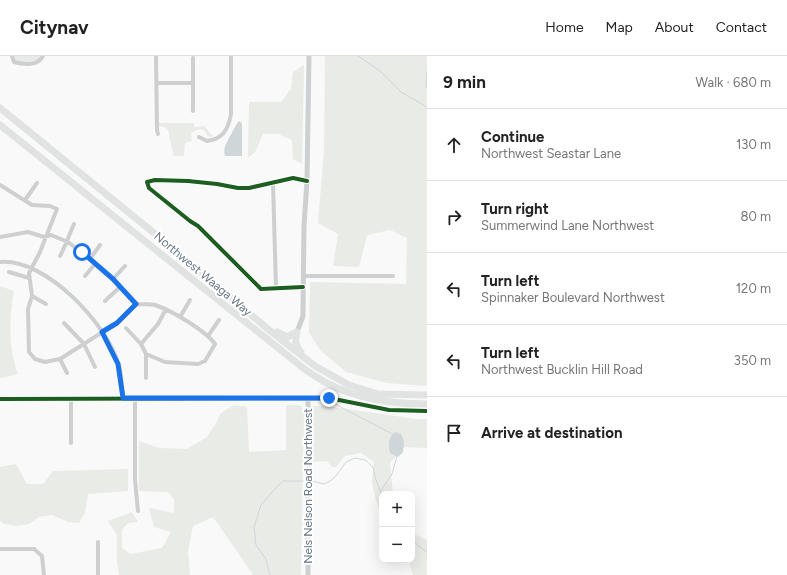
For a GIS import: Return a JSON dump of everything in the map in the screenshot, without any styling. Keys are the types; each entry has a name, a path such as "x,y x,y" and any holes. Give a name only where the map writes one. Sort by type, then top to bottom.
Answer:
{"highway":[{"name":"Northwest Waaga Way","path":"1,108 154,233 269,330 315,366 350,385 378,394 427,395"},
{"name":"Northwest Waaga Way","path":"0,127 315,376 344,391 376,400 427,404"},
{"path":"257,319 281,335 287,337 296,332"},
{"path":"296,332 295,339 297,348 315,366"}],"main road":[{"path":"0,399 337,398 389,410 427,411"}],"street":[{"path":"12,56 14,62 29,64 39,62 43,56"},
{"path":"156,56 156,130 158,134"},
{"path":"199,136 206,141 218,139 225,131 229,123 231,114 231,56"},
{"path":"296,332 303,316 309,56"},
{"path":"193,58 194,111"},
{"path":"157,83 193,83"},
{"path":"303,288 261,289 198,226 149,188 147,182 155,180 188,181 238,188 249,188 293,178 307,181"},
{"path":"273,182 276,288"},
{"path":"25,200 37,183"},
{"path":"0,185 32,205 50,206 57,209 36,263 29,273 32,296 28,309 29,352 35,359 40,362 60,359 117,323 136,304"},
{"path":"60,256 68,242 68,237 74,224"},
{"path":"0,237 28,232 44,237 51,235 68,242 90,258 113,279 136,304 153,305 166,309 208,336 215,344 205,361 198,364 165,362 146,354"},
{"path":"90,258 100,245"},
{"path":"0,262 19,264 40,272 60,286 77,301 102,332 118,364 123,398"},
{"path":"85,276 95,264"},
{"path":"113,279 125,266"},
{"path":"9,272 29,278"},
{"path":"304,276 392,276"},
{"path":"105,301 120,287"},
{"path":"32,296 46,304"},
{"path":"180,317 190,300"},
{"path":"141,344 158,324 166,309"},
{"path":"208,336 219,320"},
{"path":"64,323 84,344 95,366"},
{"path":"126,328 141,344 146,354 146,378"},
{"path":"60,359 67,373"},
{"path":"135,398 135,480 138,512"},
{"name":"Nels Nelson Road Northwest","path":"308,398 308,575"},
{"path":"71,399 71,443"},
{"path":"98,542 98,575"},
{"path":"0,549 34,549 42,556 44,575"}],"shaded area":[{"path":"12,56 43,56 35,64 14,62"},
{"path":"325,56 427,56 427,386 387,383 346,372 321,351 309,333 310,282 406,284 407,238 390,230 367,235 359,267 333,266 338,234 318,223 324,150"},
{"path":"304,65 302,164 293,159 292,140 278,134 263,134 255,152 248,158 249,102 281,102 291,89 293,72"},
{"path":"239,121 242,124 242,156 225,156 224,150 226,145"},
{"path":"159,123 194,123 194,127 204,126 213,136 207,136 204,131 200,129 195,131 191,134 192,141 185,143 184,156 174,156 168,130 165,127 159,126"},
{"path":"0,286 14,291 10,333 12,354 18,374 2,378 0,378"},
{"path":"234,405 247,407 249,452 286,450 286,405 300,405 304,410 301,575 252,575 213,517 193,526 188,551 190,575 119,575 117,560 117,535 108,521 132,512 138,522 128,523 122,530 122,548 130,554 162,548 171,532 154,527 149,508 174,513 174,499 168,492 139,491 139,441 159,448 186,449 206,438 221,413"},
{"path":"312,406 333,407 416,419 427,419 427,450 426,448 405,447 390,462 393,491 379,491 379,508 372,482 374,462 361,453 345,456 336,467 332,467 327,461 313,462"},
{"path":"395,432 401,434 404,441 403,452 398,457 390,453 389,447 390,439"},
{"path":"16,464 27,484 43,484 53,471 128,469 128,491 88,494 85,513 79,523 68,522 52,515 39,517 29,524 17,526 5,524 0,521 0,467"},
{"path":"415,534 427,540 427,575 413,575 409,563 415,563"}],"waterway":[{"path":"358,56 380,71 401,92 427,108"},
{"path":"427,72 427,88"},
{"path":"335,404 394,435"},
{"path":"381,491 392,474 397,456"},
{"path":"312,481 324,484 330,481 335,477 346,462 355,458 365,460 373,467 380,491"},
{"path":"270,575 266,559 256,545 254,527 261,505 283,481 303,481"},
{"path":"415,543 427,552"}],"cycle path":[{"path":"303,287 261,289 198,226 149,188 147,182 155,180 188,181 238,188 249,188 293,178 307,181"},
{"path":"0,399 329,398 389,410 427,411"}],"route":[{"path":"82,252 113,279 136,304 117,323 102,332 118,364 122,382 123,398 329,398"}]}
